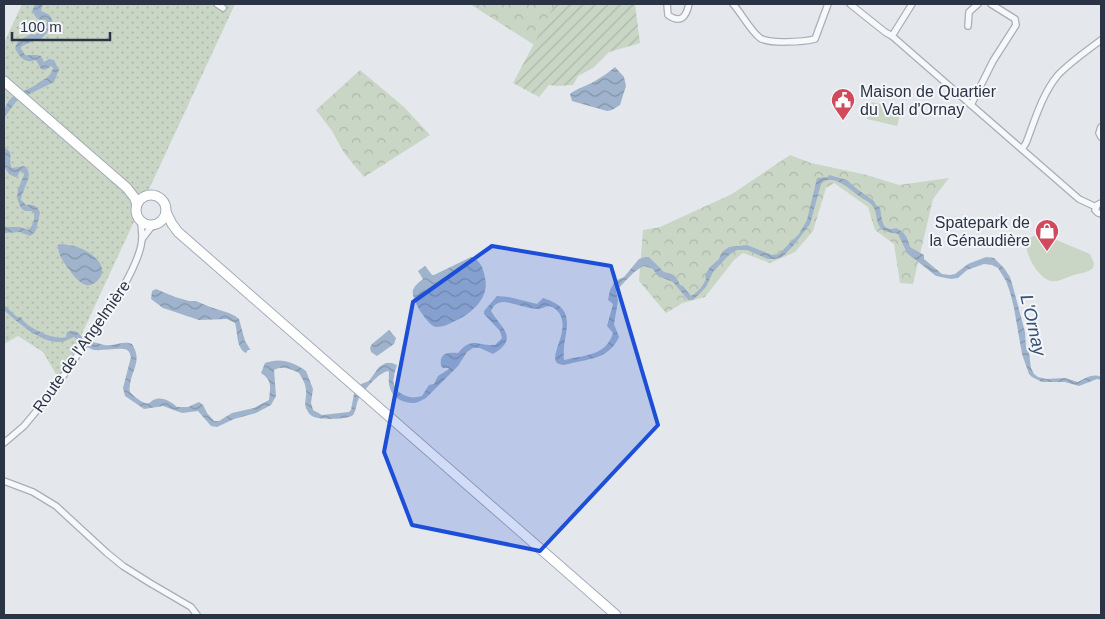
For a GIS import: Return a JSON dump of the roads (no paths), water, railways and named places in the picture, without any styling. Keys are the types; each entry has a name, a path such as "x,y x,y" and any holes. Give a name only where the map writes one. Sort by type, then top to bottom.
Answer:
{"main road":[{"path":"4,81 127,188 137,204 136,213 141,222 146,225 169,228 178,232"},
{"path":"127,188 147,196"},
{"path":"137,204 147,196 153,195 161,199 166,207 168,217 178,232 616,615"},
{"path":"155,225 164,219 166,212"}],"street":[{"path":"217,4 222,8"},
{"path":"667,4 668,15 673,19 679,20 684,17 688,4"},
{"path":"733,4 758,37 764,41 800,42 815,39 828,4"},
{"path":"850,4 892,36 1078,199 1099,204 1095,210 1101,214"},
{"path":"892,36 912,4"},
{"path":"968,26 969,12 978,4"},
{"path":"971,105 993,61 1016,25 1015,19 991,4"},
{"path":"1022,149 1045,96 1059,75 1101,40"},
{"path":"1101,127 1099,133 1101,137"},
{"name":"Route de l'Angelmière","path":"4,443 24,426 53,391 122,289 130,276 140,251 142,239 141,222"},
{"name":"Route de l'Angelmière","path":"142,239 155,225"},
{"path":"4,481 33,492 56,506 123,566 191,607 197,615"}],"water":[{"path":"35,4 43,4 41,11 51,17 52,23 47,33 41,39 26,44 21,49 25,55 41,56 44,62 49,59 54,60 59,70 54,82 19,99 4,118 7,103 16,95 46,78 53,68 51,66 45,70 41,69 36,60 29,61 23,59 15,48 18,41 31,34 35,35 47,23 46,20 36,17 32,11"},
{"path":"615,67 624,77 626,86 620,105 607,111 572,101 570,94 592,83"},
{"path":"4,147 10,152 12,168 24,166 29,173 21,200 26,205 37,207 40,213 36,230 30,236 20,232 4,233 4,227 20,227 28,230 34,220 34,213 32,211 25,211 20,206 17,198 18,189 24,173 20,171 17,177 9,174 5,168"},
{"path":"829,175 847,180 874,201 880,208 885,226 891,229 896,228 902,232 907,238 910,247 924,255 924,259 942,274 955,274 968,264 986,257 994,258 1010,277 1034,374 1046,379 1065,378 1078,382 1092,376 1101,377 1101,380 1097,379 1079,386 1065,382 1042,382 1032,377 1029,374 1022,354 1010,292 998,268 984,264 967,270 958,278 951,279 936,276 907,253 898,234 886,231 880,227 875,210 871,204 840,183 830,180 821,184 810,224 782,257 768,259 747,250 737,250 729,255 713,272 706,287 693,300 688,300 673,282 658,276 653,269 644,266 637,270 616,291 618,301 614,324 619,337 615,345 603,354 588,360 564,365 557,363 555,359 562,322 560,315 554,308 548,306 535,309 500,302 491,311 506,333 507,338 501,348 493,354 480,348 473,348 467,352 458,366 426,398 415,403 403,401 393,395 389,384 389,372 384,372 363,392 353,415 339,419 326,419 311,415 306,408 306,388 299,373 284,368 274,370 276,396 271,405 256,413 234,419 217,427 211,426 198,411 182,413 163,406 144,409 125,396 123,388 131,357 127,350 94,350 74,337 59,342 44,339 15,320 4,310 4,305 34,329 55,337 66,337 67,332 74,331 87,340 104,345 132,344 137,359 130,391 135,397 145,403 164,399 177,407 188,407 199,402 214,421 219,421 232,413 254,408 269,400 269,382 261,373 265,363 276,360 292,363 306,371 313,389 311,403 313,410 322,415 349,412 354,394 361,384 369,381 379,367 386,363 397,365 393,381 397,390 406,396 417,397 422,396 429,385 434,384 438,376 449,369 441,366 441,358 445,354 458,353 471,343 495,345 502,338 500,331 484,314 484,311 497,296 537,304 543,298 555,303 566,316 564,360 594,353 610,341 613,333 607,326 613,304 608,300 610,290 615,281 624,277 639,259 649,257 664,272 676,277 680,285 691,296 703,284 706,279 705,275 710,267 719,259 722,252 729,247 747,245 772,255 779,254 799,234 807,220 817,178 828,177"},
{"path":"62,244 83,249 94,256 101,266 101,277 90,285 81,282 74,276 60,255 58,245"},
{"path":"471,257 479,262 484,272 486,285 482,299 473,310 461,318 444,326 436,327 420,311 414,299 413,290 423,279 418,271 425,266 434,275"},
{"path":"156,289 175,297 196,301 235,316 239,319 245,341 250,350 246,353 240,348 235,323 227,319 199,320 163,308 151,299 152,291"},
{"path":"389,330 396,338 394,344 377,356 371,352 370,348 372,344"}],"place":[{"name":"Maison de Quartier du Val d'Ornay","path":"843,121"},
{"name":"Spatepark de la Génaudière","path":"1047,252"}],"water label":[{"name":"L'Ornay","path":"1033,325"}]}
